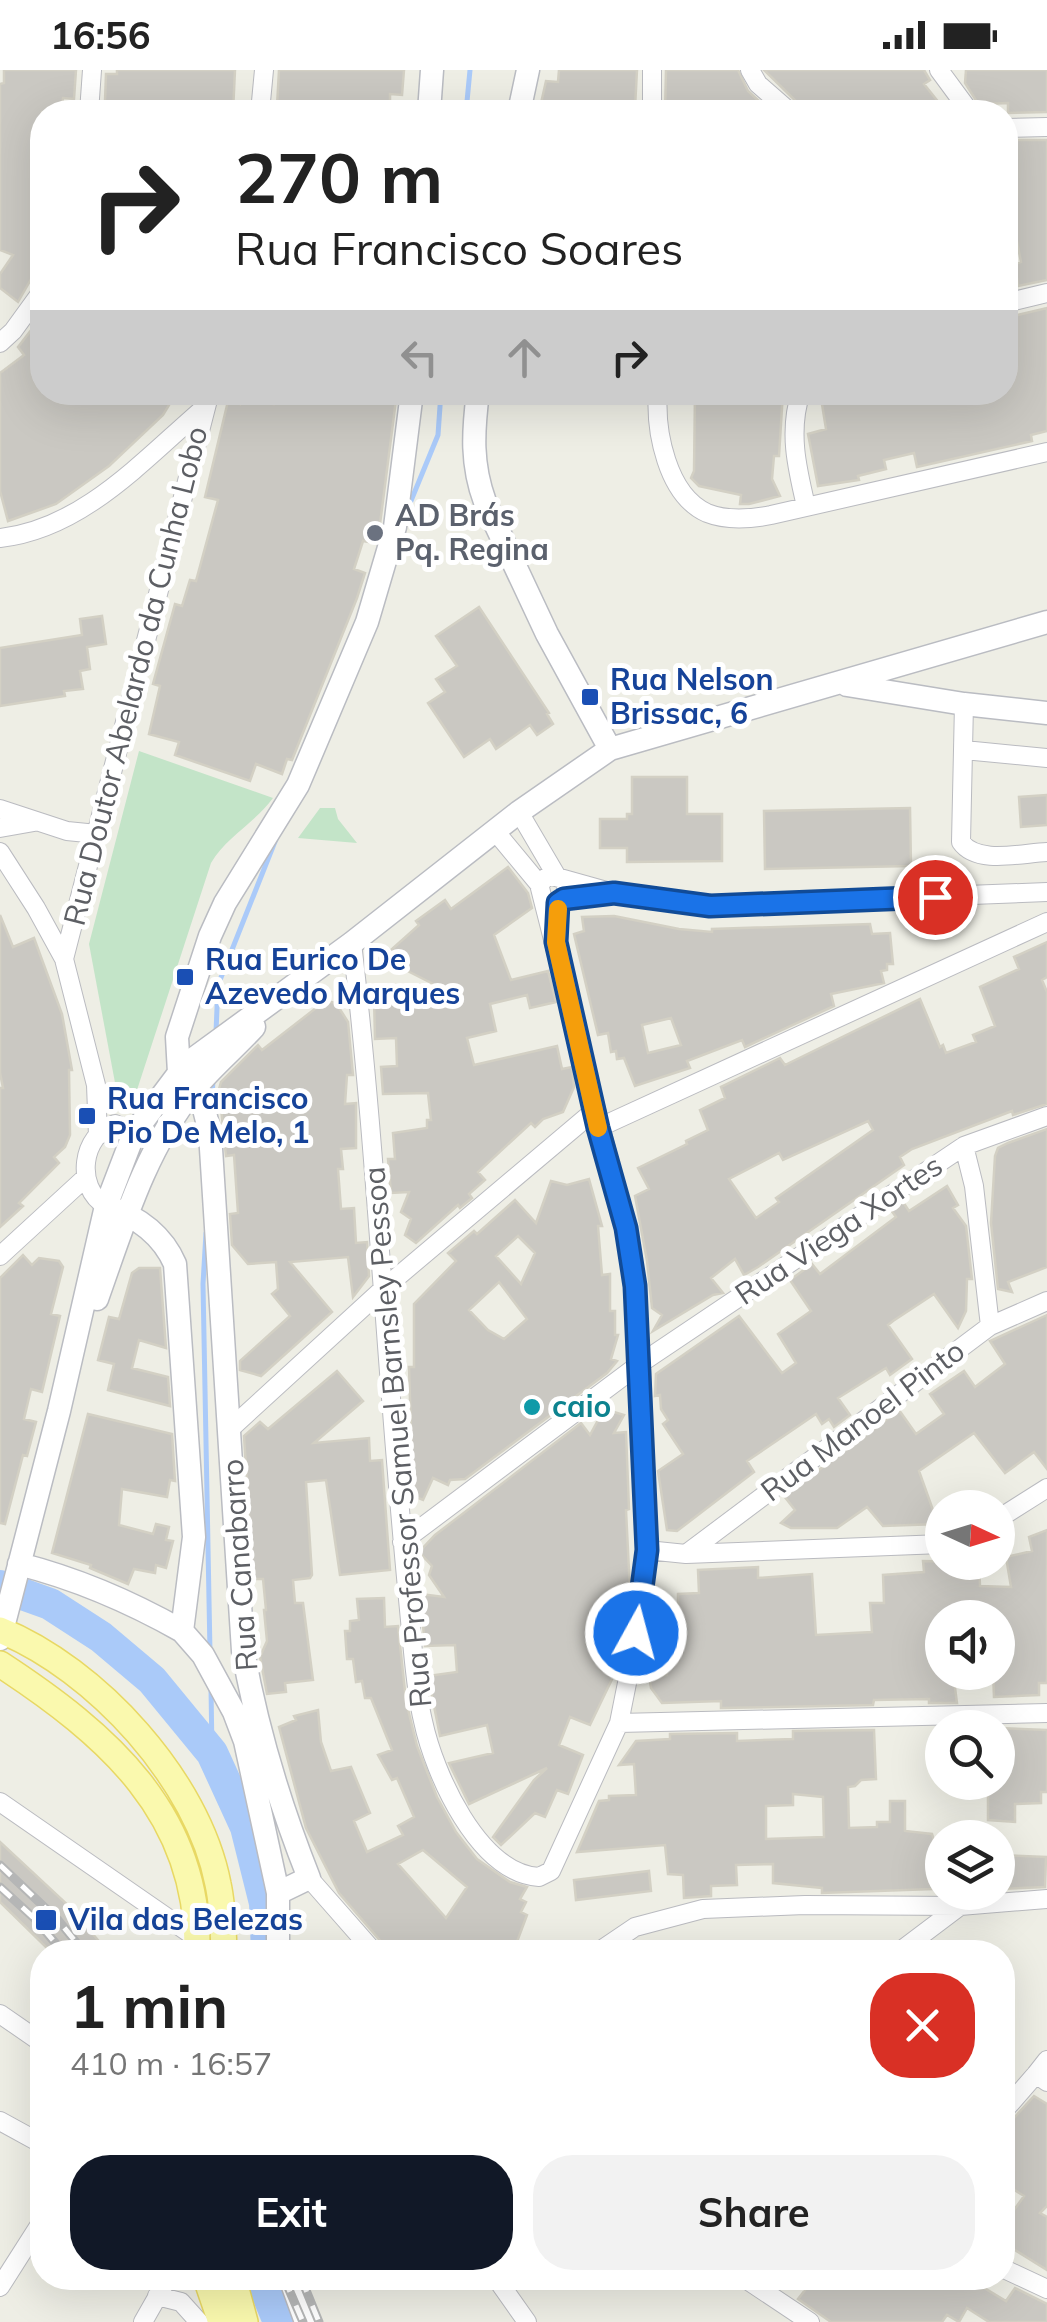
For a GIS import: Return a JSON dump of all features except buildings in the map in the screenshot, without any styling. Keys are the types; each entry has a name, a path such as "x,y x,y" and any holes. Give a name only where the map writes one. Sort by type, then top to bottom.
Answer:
{"main road":[{"path":"1,1633 56,1661 102,1695 176,1786 203,1838 218,1881 223,1940"},
{"path":"0,1664 58,1702 101,1740 157,1804 178,1844 194,1895 197,1940"},
{"path":"210,2290 221,2322"},
{"path":"237,2290 246,2322"}],"street":[{"path":"89,100 92,70"},
{"path":"261,100 264,70"},
{"path":"430,100 432,70"},
{"path":"522,100 528,70"},
{"path":"652,70 652,100"},
{"path":"750,70 758,84 776,100"},
{"path":"940,70 961,100"},
{"path":"1018,128 1047,127"},
{"path":"1018,299 1047,293"},
{"path":"0,343 30,306"},
{"path":"0,538 24,535 88,506 201,405"},
{"name":"Rua Doutor Abelardo da Cunha Lobo","path":"64,959 206,405"},
{"path":"116,1209 136,1188 187,1081 177,1037 210,936 298,786 367,622 395,526 410,405"},
{"path":"477,405 472,450 485,502 544,628 610,749"},
{"path":"659,405 665,456 677,483 698,506 723,517 752,519 1047,452"},
{"path":"797,405 794,443 806,506"},
{"path":"116,1209 88,1191 85,1178 86,1163 106,1126 125,1128 261,1020 284,992 352,944 519,812 610,749 1047,622"},
{"path":"842,684 1047,713"},
{"path":"964,704 965,848 982,855 1047,852"},
{"path":"964,750 1047,758"},
{"path":"0,809 68,831 97,834"},
{"path":"519,812 554,890 548,930 556,942 596,1119 626,1228 635,1286 647,1550 619,1723 1047,1713"},
{"path":"0,828 35,822"},
{"path":"495,831 554,890 614,893 710,906 1047,892"},
{"path":"0,852 64,959 96,1085 98,1136"},
{"path":"230,1429 383,1289 596,1119 1047,922"},
{"name":"Rua Professor Samuel Barnsley Pessoa","path":"352,944 364,1044 402,1542 422,1722 438,1768 460,1812 492,1854 525,1874 544,1876 551,1870 619,1723"},
{"name":"Rua Canabarro","path":"187,1081 208,1115 210,1132 244,1651 251,1696 288,1827 309,1878"},
{"path":"96,1085 141,1156 136,1188"},
{"name":"Rua Viega Xortes","path":"402,1542 641,1364 964,1146 1047,1116"},
{"path":"1,1633 10,1562 59,1410 116,1209 125,1128"},
{"path":"964,1146 974,1186 990,1326"},
{"path":"0,1256 85,1178"},
{"name":"Rua Canabarro","path":"116,1209 168,1246 175,1264 194,1537 182,1631 202,1655 234,1712 245,1741 278,1893 278,1940"},
{"name":"Rua Manoel Pinto","path":"686,1554 990,1326 1047,1300"},
{"path":"1015,1508 1047,1488"},
{"path":"647,1550 686,1554 925,1545"},
{"path":"10,1562 84,1583 134,1604 182,1631"},
{"path":"202,1655 221,1660 244,1651"},
{"path":"0,1802 189,1940"},
{"path":"278,1893 309,1878 363,1940"},
{"path":"1015,1901 1047,1898"},
{"path":"616,1940 658,1919 703,1909 925,1906"},
{"path":"915,1940 955,1910"},
{"path":"0,2014 30,2035"},
{"path":"1015,2100 1043,2072"},
{"path":"0,2121 30,2137"},
{"path":"0,2287 6,2263 30,2235"},
{"path":"1015,2274 1047,2289"},
{"path":"142,2322 161,2290"},
{"path":"294,2290 306,2322"},
{"path":"504,2290 527,2322"},
{"path":"762,2290 810,2322"},
{"path":"158,2296 181,2302 199,2322"}],"green space":[{"path":"139,751 273,798 224,845 211,863 136,1093 125,1105 116,1088 89,944"},
{"path":"320,808 335,808 338,819 357,843 298,838"}],"waterway":[{"path":"467,100 470,70"},
{"path":"406,513 438,435 440,405"},
{"path":"216,1032 218,985 276,839"},
{"path":"212,1102 213,1078"},
{"path":"206,1233 203,1284 210,1652"},
{"path":"0,1586 50,1604 101,1637 152,1680 212,1753 246,1827 265,1903 267,1940"},
{"path":"211,1688 212,1753"},
{"path":"266,2290 279,2322"}],"railway":[{"path":"0,1865 74,1940"},
{"path":"0,1887 53,1940"},
{"path":"289,2290 303,2322"},
{"path":"306,2290 319,2322"}],"slow traffic":[{"path":"558,909 556,942 598,1128"}],"place":[{"name":"AD Brás Pq. Regina","path":"375,533"},
{"name":"Rua Nelson Brissac, 6","path":"590,697"},
{"name":"Rua Eurico De Azevedo Marques","path":"185,977"},
{"name":"Rua Francisco Pio De Melo, 1","path":"87,1116"},
{"name":"caio","path":"532,1407"},
{"name":"Vila das Belezas","path":"46,1920"}],"route":[{"path":"636,1633 647,1550 635,1286 626,1228 598,1128 556,942 558,903 614,893 710,906 935,897"}]}
